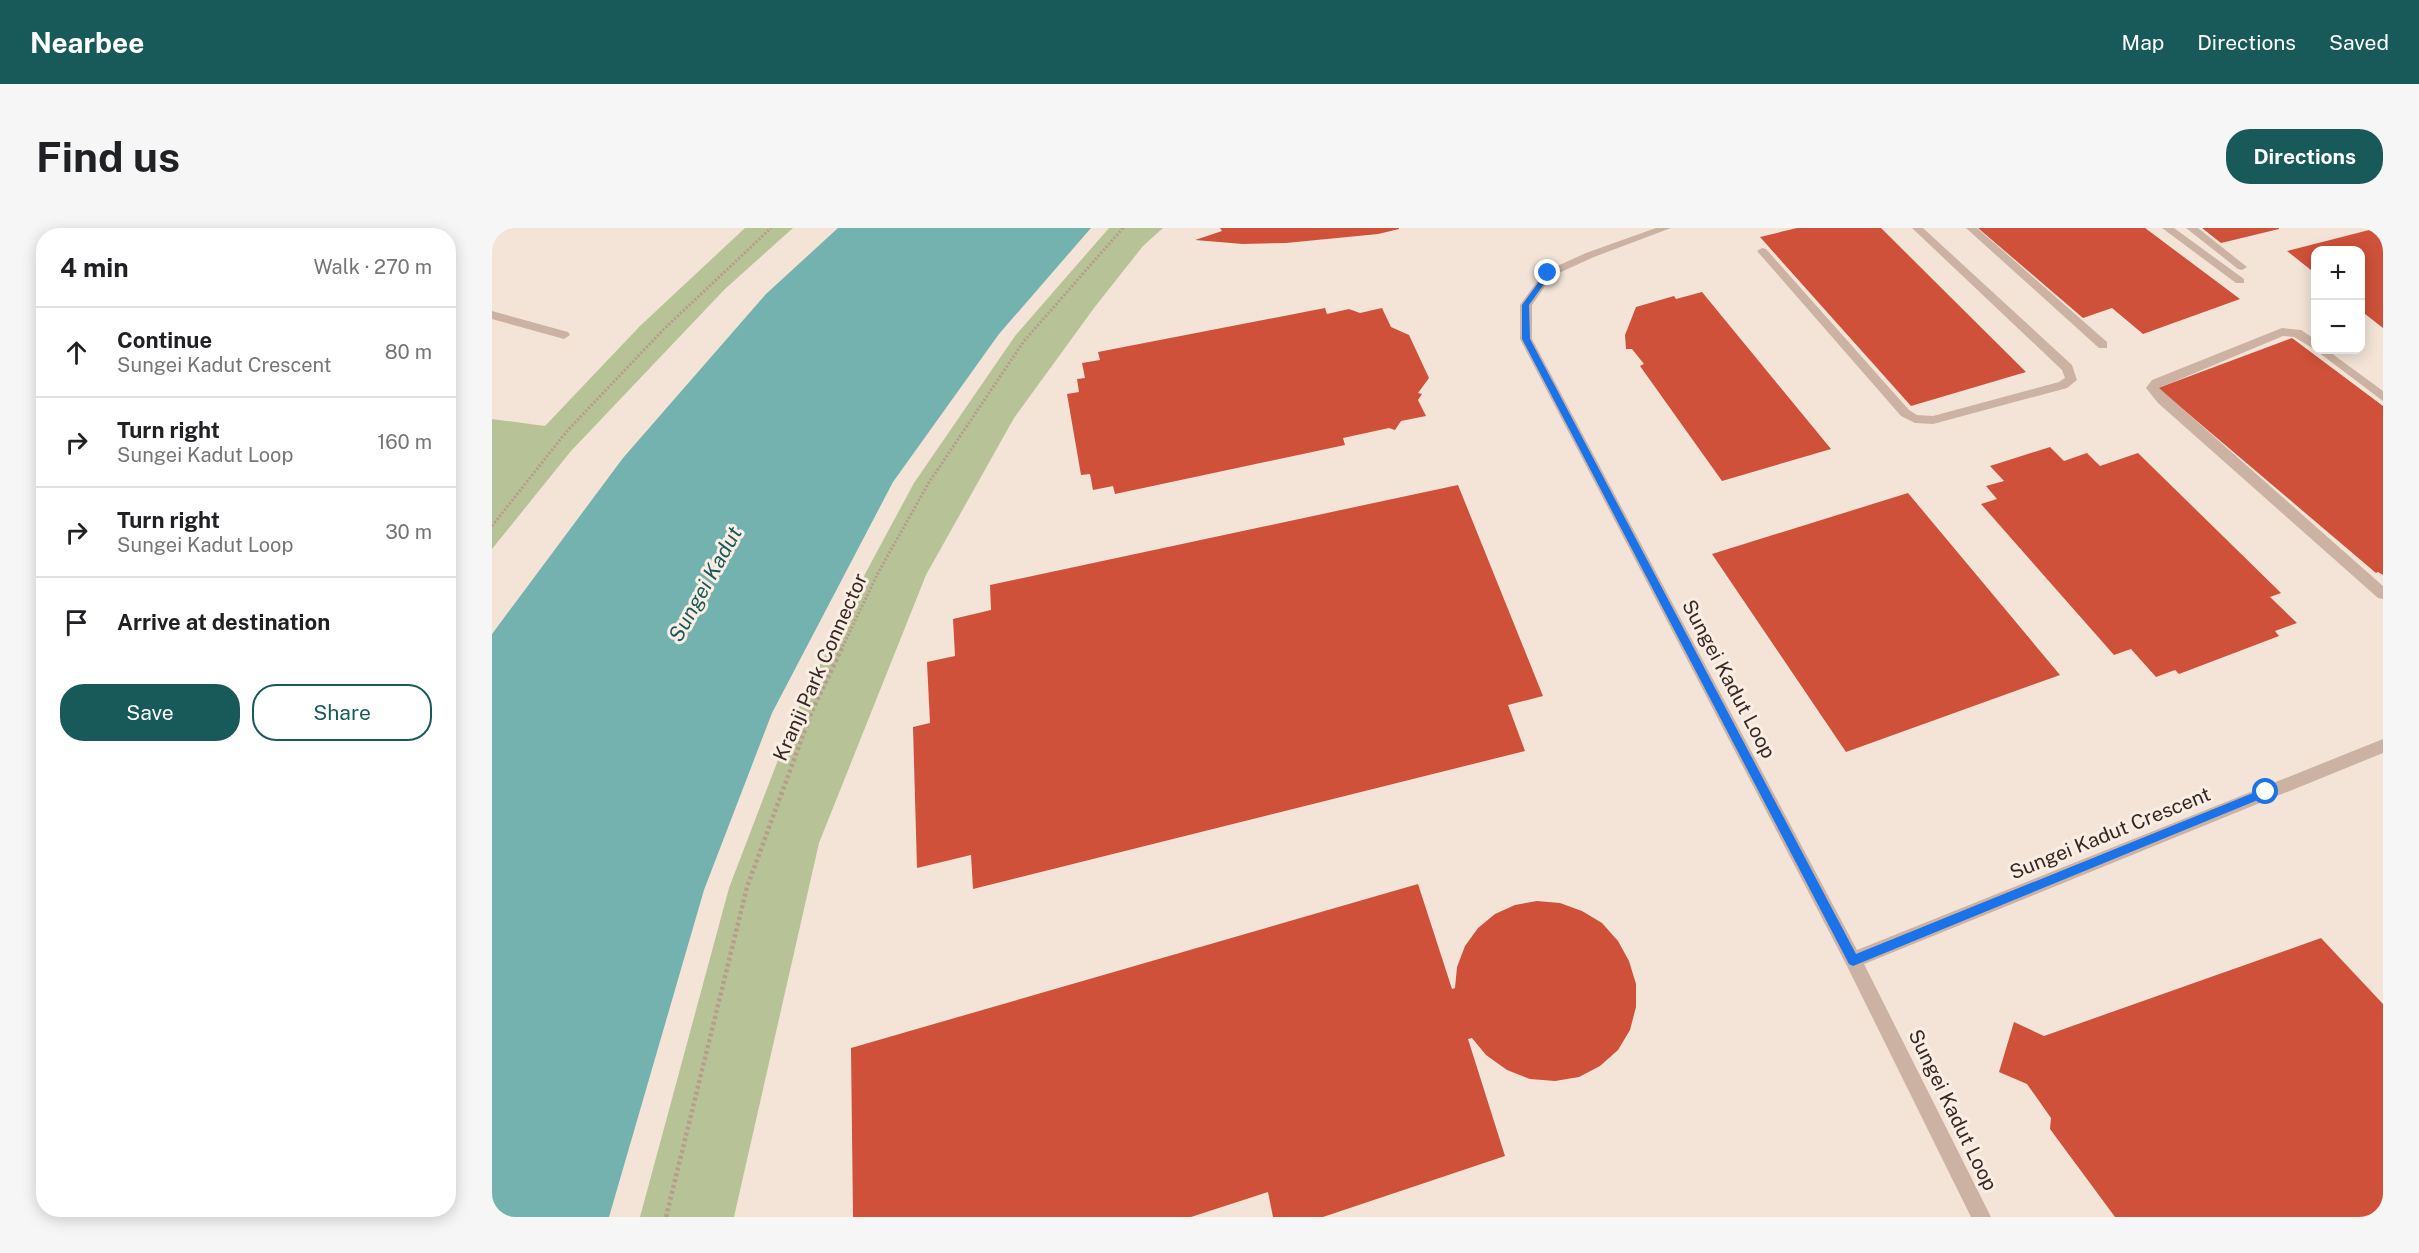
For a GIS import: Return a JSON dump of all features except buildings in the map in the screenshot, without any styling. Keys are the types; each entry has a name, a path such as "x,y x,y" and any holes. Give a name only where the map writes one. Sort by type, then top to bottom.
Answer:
{"street":[{"name":"Sungei Kadut Loop","path":"1666,228 1590,255 1548,273 1526,305 1526,339 1853,960 1981,1217"},
{"path":"1762,251 1905,413 1915,418 1934,420 2063,385 2071,380 2068,368 1917,228"},
{"path":"1971,228 2103,345"},
{"path":"2167,228 2240,281"},
{"path":"2191,228 2242,267"},
{"path":"492,315 564,335"},
{"path":"2311,343 2297,333 2282,332 2156,383 2152,388 2162,400 2383,594"},
{"path":"2325,354 2383,397"},
{"name":"Sungei Kadut Crescent","path":"1853,960 2383,746"}],"path":[{"path":"492,526 567,431 668,325 771,228"},
{"name":"Kranji Park Connector","path":"666,1217 747,887 812,711 878,573 928,484 1024,341 1123,228"}],"green space":[{"path":"745,228 793,228 725,289 571,451 492,549 492,419 545,426 640,326"},
{"path":"1109,228 1163,228 1143,246 1094,308 1014,418 926,575 819,843 734,1217 640,1217 729,888 796,713 865,574 914,483 1015,336"}],"water":[{"name":"Sungei Kadut","path":"838,228 1091,228 999,334 893,482 772,713 704,890 609,1217 492,1217 492,634 623,458 766,294"}],"route":[{"path":"1548,273 1526,305 1526,339 1853,960 2266,792"}]}
